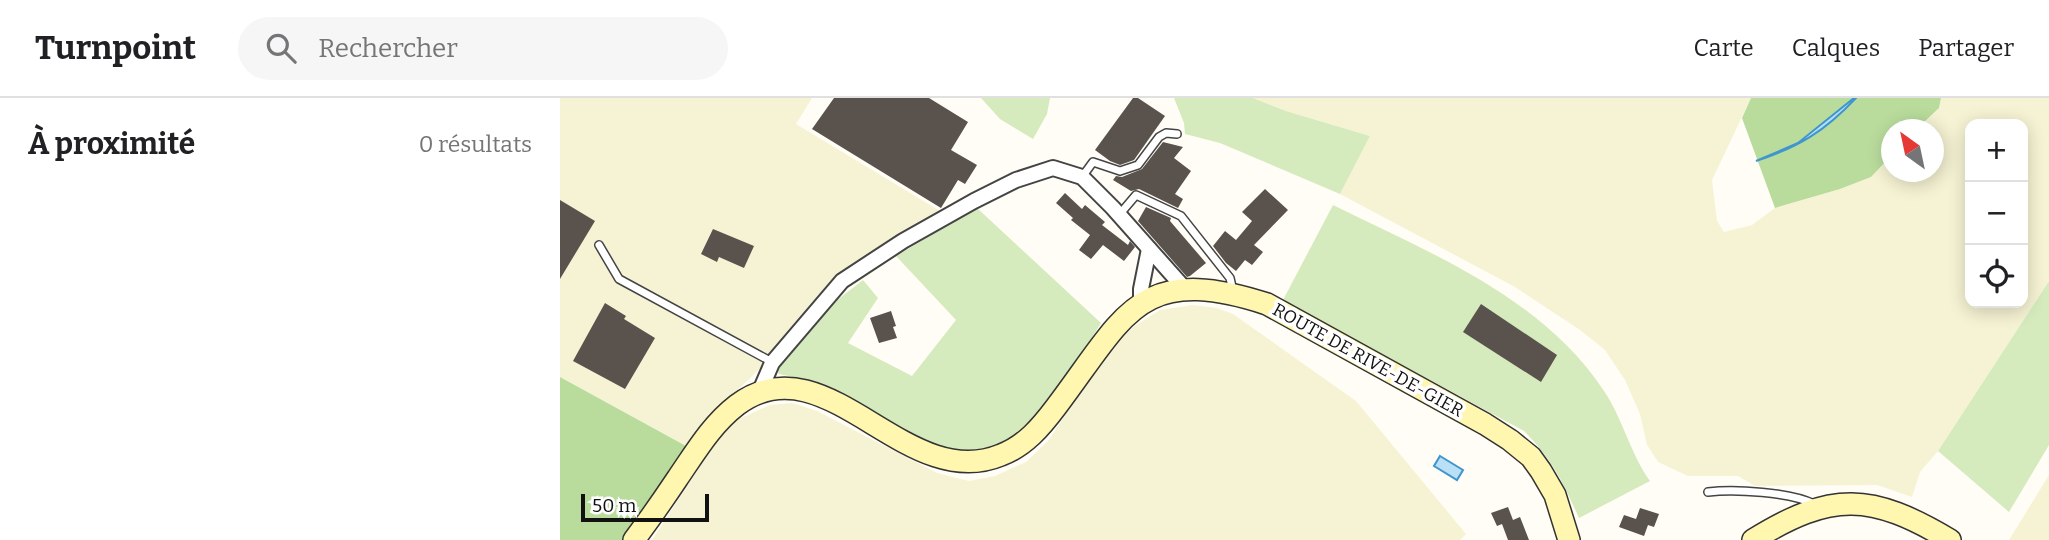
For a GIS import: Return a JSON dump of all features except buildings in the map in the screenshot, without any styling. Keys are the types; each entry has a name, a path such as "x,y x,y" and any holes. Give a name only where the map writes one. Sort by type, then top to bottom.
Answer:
{"main road":[{"name":"ROUTE DE RIVE-DE-GIER","path":"760,391 779,387 806,390 830,399 920,450 951,460 986,460 1010,451 1036,432 1101,344 1125,315 1141,303 1153,296 1185,289 1234,294 1267,304 1301,321 1510,440 1531,457 1542,471 1555,495 1569,540"},
{"path":"634,540 708,433 737,405 760,391"},
{"path":"1753,540 1785,520 1838,503 1860,503 1886,508 1920,522 1950,540"}],"street":[{"path":"760,391 772,363 842,281 903,240 1016,180 1053,167 1082,177 1185,289"},
{"path":"1141,303 1149,249"}],"lane":[{"path":"1082,177 1093,162 1120,171 1138,165 1158,137 1166,133 1177,134"},
{"path":"1119,215 1136,195 1181,216 1230,278 1234,294"},
{"path":"599,245 619,279 772,363"},
{"path":"1708,492 1727,490 1802,498 1821,508"}],"shaded area":[{"path":"560,98 812,98 796,124 945,214 880,251 719,406 686,446 560,377"},
{"path":"1253,98 1751,98 1712,180 1717,221 1724,232 1752,225 1775,208 1871,177 1881,166 1881,182 1944,182 1944,119 1928,119 1939,108 1941,98 2049,98 2049,281 1938,451 1920,472 1912,497 1877,485 1755,486 1738,476 1688,476 1658,462 1647,445 1640,414 1625,380 1605,350 1515,287 1340,194 1370,136 1286,111"},
{"path":"1193,305 1217,308 1233,314 1356,401 1466,534 1460,540 652,540 719,437 739,419 770,405 792,403 817,411 937,473 969,481 995,476 1026,462 1048,441 1107,352 1133,327 1160,310"},
{"path":"2049,475 2049,540 2009,540"}],"green space":[{"path":"981,98 1050,98 1047,114 1033,139 1000,119"},
{"path":"1174,98 1253,98 1286,111 1370,136 1340,194 1220,143 1185,134 1184,123"},
{"path":"1751,98 1941,98 1939,108 1927,119 1881,119 1881,166 1871,177 1775,208 1742,118"},
{"path":"1333,205 1482,281 1517,303 1549,329 1579,358 1604,391 1650,481 1579,518 1556,472 1524,431 1283,300"},
{"path":"977,208 1101,323 1062,385 1028,424 1009,438 988,448 964,451 948,449 906,433 820,384 779,374 776,368 823,311 863,280 878,298 848,343 912,376 956,320 896,256"},
{"path":"2049,281 2049,445 2009,512 1938,451"},
{"path":"560,377 686,446 622,540 560,540"}],"water":[{"path":"1854,98 1833,120 1810,137 1785,150 1756,161 1798,143"},
{"path":"1440,456 1463,470 1457,480 1434,466"}]}
